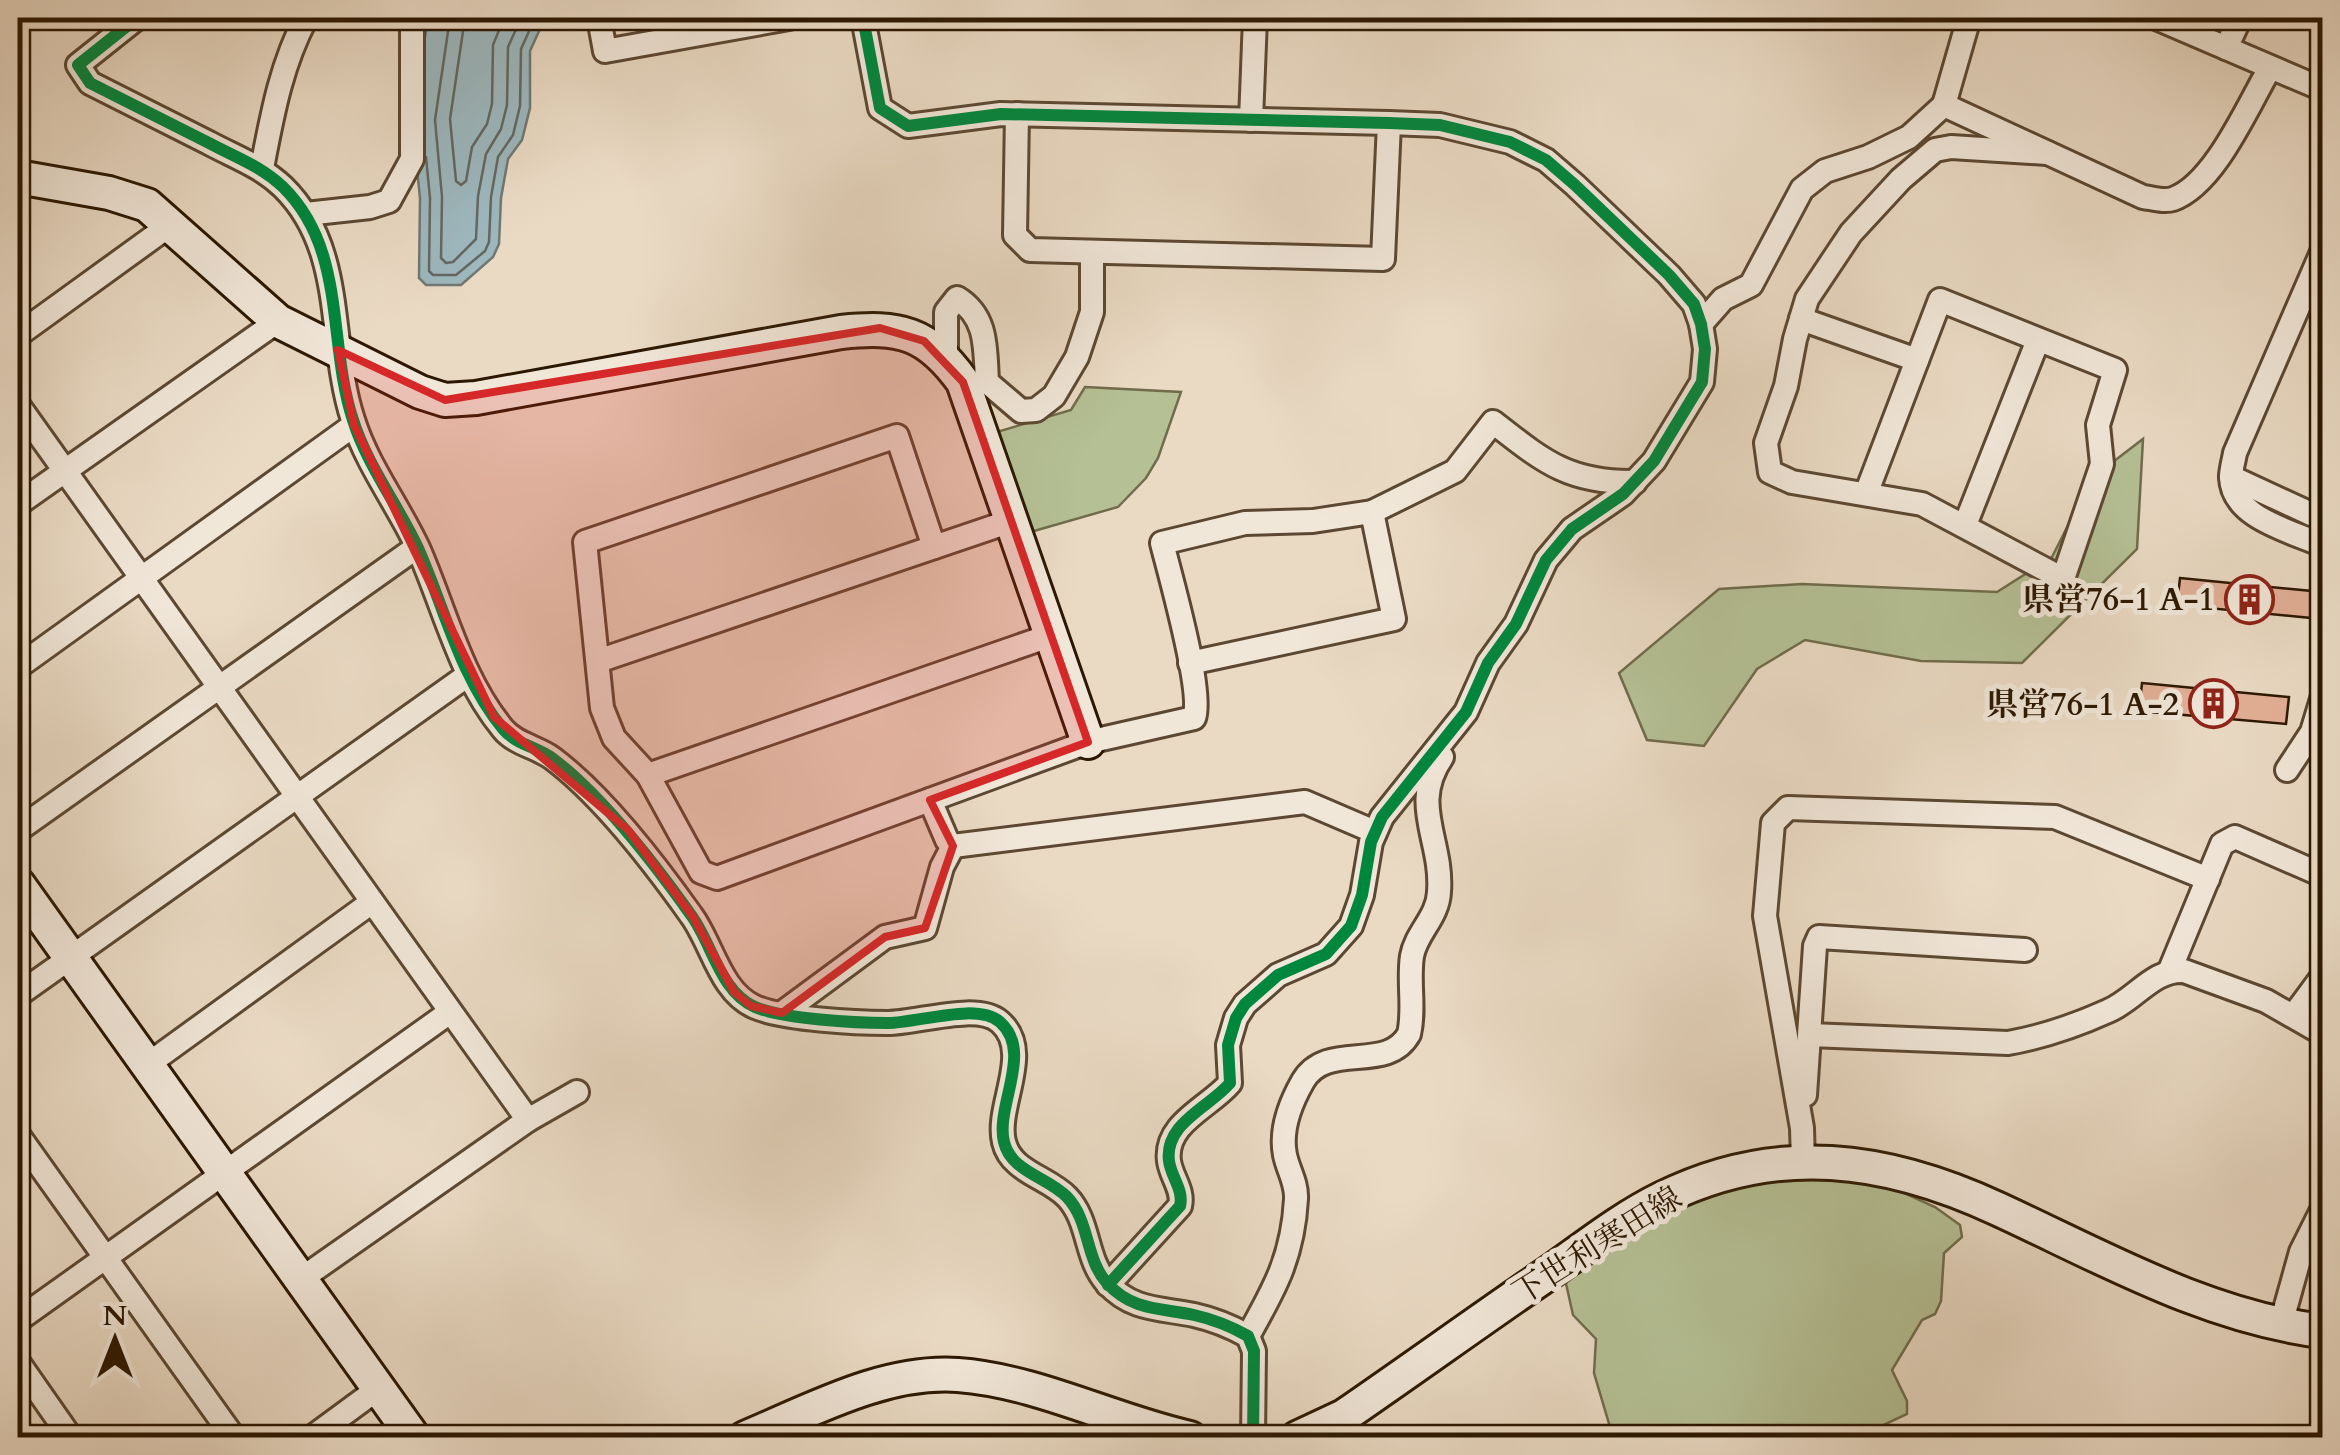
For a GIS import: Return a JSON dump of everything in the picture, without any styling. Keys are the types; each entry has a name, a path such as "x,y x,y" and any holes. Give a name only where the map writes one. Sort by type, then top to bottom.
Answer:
{"street":[{"path":"137,18 78,66 90,83 262,168 306,214 327,266 335,300 341,378 354,425 417,547 468,674 507,735 550,757 628,830 693,916 734,992 751,1006 782,1013 884,1023 980,1013 1001,1024 1009,1034 1012,1056 1002,1132 1005,1148 1016,1163 1054,1186 1070,1201 1083,1225 1095,1265 1108,1284 1150,1309 1196,1316 1248,1336 1254,1351 1253,1438"},
{"path":"262,168 284,66 306,18"},
{"path":"306,214 389,201 412,159 412,18"},
{"path":"598,18 605,52 789,18"},
{"path":"863,18 880,108 908,126 1017,114 1440,125 1510,142 1546,160 1669,275 1694,304 1702,324 1702,382 1654,461 1623,494 1572,529 1554,549 1516,624 1488,663 1473,700 1393,800 1375,832 1362,895 1350,926 1326,954 1278,975 1245,1004 1228,1045 1230,1083 1186,1120 1172,1138 1169,1161 1181,1195 1180,1206 1108,1284"},
{"path":"1251,120 1254,18"},
{"path":"1702,324 1723,299 1751,285 1802,189 1824,170 1909,137 1944,106 1969,18"},
{"path":"2156,18 2322,89"},
{"path":"2226,48 2240,18"},
{"path":"1944,106 2142,197 2170,201 2194,188 2215,162 2270,68"},
{"path":"1017,114 1015,234 1030,250 1092,254 1383,259 1388,124"},
{"path":"1866,494 1940,300 2115,370 2098,424 2102,464 2063,580 1922,504 1792,482 1770,472 1766,443 1786,386 1807,299 1851,233 1922,158 1951,147 2047,153"},
{"path":"18,177 110,192 147,205 278,320 420,392 445,400 476,398 842,332 880,328 906,332 946,359 962,382 1088,742"},
{"path":"18,335 170,225"},
{"path":"2322,252 2235,453 2231,477 2235,498 2248,511 2322,545"},
{"path":"946,359 946,312 957,298 971,306 986,336 987,382 1021,411 1036,410 1054,396 1077,357 1092,312 1092,254"},
{"path":"18,504 278,320"},
{"path":"1801,320 1917,360"},
{"path":"1964,525 2038,340"},
{"path":"18,406 528,1120"},
{"path":"934,548 897,436 584,542 602,708 614,738 648,775 702,872 717,878 1088,742 1194,718 1197,710 1190,663 1162,543 1245,523 1313,521 1372,512 1455,470 1493,422 1561,472 1635,482"},
{"path":"18,667 354,425"},
{"path":"2231,477 2322,518"},
{"path":"1190,663 1394,619 1372,512"},
{"path":"598,661 1010,521"},
{"path":"18,830 417,547"},
{"path":"648,775 1049,636"},
{"path":"18,996 468,674"},
{"path":"2287,770 2312,732 2322,699"},
{"path":"1248,1336 1286,1264 1296,1196 1284,1139 1289,1113 1302,1082 1310,1070 1325,1060 1394,1051 1411,1030 1412,957 1436,909 1439,892 1439,864 1426,788 1440,759 1474,720 1473,700"},
{"path":"930,800 953,846"},
{"path":"953,846 1305,802 1375,832"},
{"path":"1802,1128 1765,916 1773,823 1788,808 2054,816 2208,880"},
{"path":"1810,1034 2008,1043 2028,1039 2108,1012 2170,970 2222,844 2235,838 2322,875"},
{"path":"782,1013 885,937 925,928 942,867 953,846"},
{"path":"18,884 414,1438"},
{"path":"148,1065 372,902"},
{"path":"1802,1162 1815,946 1819,937 2025,950"},
{"path":"2170,970 2184,970 2294,1015 2322,1033"},
{"path":"2294,1015 2322,977"},
{"path":"18,1320 450,1012"},
{"path":"301,1280 528,1120 577,1092"},
{"path":"18,1135 234,1438"},
{"name":"下世利寒田線","path":"1307,1436 1360,1404 1647,1206 1735,1172 1802,1162 1868,1165 1925,1178 2177,1290 2281,1324 2322,1331"},
{"path":"2281,1324 2300,1252 2322,1210"},
{"path":"18,1362 71,1438"},
{"path":"745,1438 870,1387 940,1375 997,1381 1112,1426 1190,1438"},
{"path":"312,1438 379,1388"}],"highlighted area":[{"path":"880,328 924,341 963,382 1088,742 930,800 953,846 925,928 885,937 782,1013 751,1006 734,992 693,917 628,830 494,717 354,425 338,350 445,400 841,332"}],"green space":[{"path":"1085,387 1181,392 1158,458 1146,478 1118,507 1006,539 973,439 1071,410"},
{"path":"2143,439 2137,549 2022,663 1921,661 1805,640 1757,669 1704,746 1647,740 1619,673 1719,589 1802,584 1997,592 2052,557 2092,478"},
{"path":"1795,1169 1880,1182 1935,1207 1960,1225 1962,1237 1944,1253 1941,1301 1935,1314 1922,1320 1892,1370 1907,1401 1907,1414 1858,1437 1613,1437 1594,1373 1596,1339 1573,1315 1565,1279 1612,1229 1718,1185"}],"water":[{"path":"428,18 545,18 530,51 530,108 522,140 508,159 499,244 493,257 461,285 426,285 419,278 420,198 412,120"}],"building":[{"name":"県営76-1 A-1","path":"2180,578 2322,592 2322,619 2177,605"},
{"name":"県営76-1 A-2","path":"2142,683 2289,697 2286,724 2139,711"}],"cycle path":[{"path":"137,18 78,65 90,83 266,173 303,212 326,268 345,390 359,437 418,548 464,665 503,729 552,758 609,811 691,915 725,979 743,1000 783,1015 839,1021 888,1023 977,1014 1000,1022 1010,1034 1014,1048 1003,1128 1008,1152 1022,1167 1067,1197 1080,1217 1100,1273 1126,1299 1208,1319 1248,1336 1254,1351 1253,1438"},
{"path":"863,18 880,108 908,126 1001,114 1389,123 1440,125 1510,142 1546,160 1575,185 1669,275 1694,304 1701,324 1705,349 1702,382 1654,461 1623,494 1572,529 1546,560 1516,624 1488,663 1466,712 1382,817 1371,842 1362,895 1351,926 1326,954 1278,975 1245,1004 1228,1045 1230,1083 1181,1126 1169,1148 1180,1206 1108,1285"}],"place":[{"name":"県営76-1 A-1","path":"2250,599"},
{"name":"県営76-1 A-2","path":"2214,704"}]}
